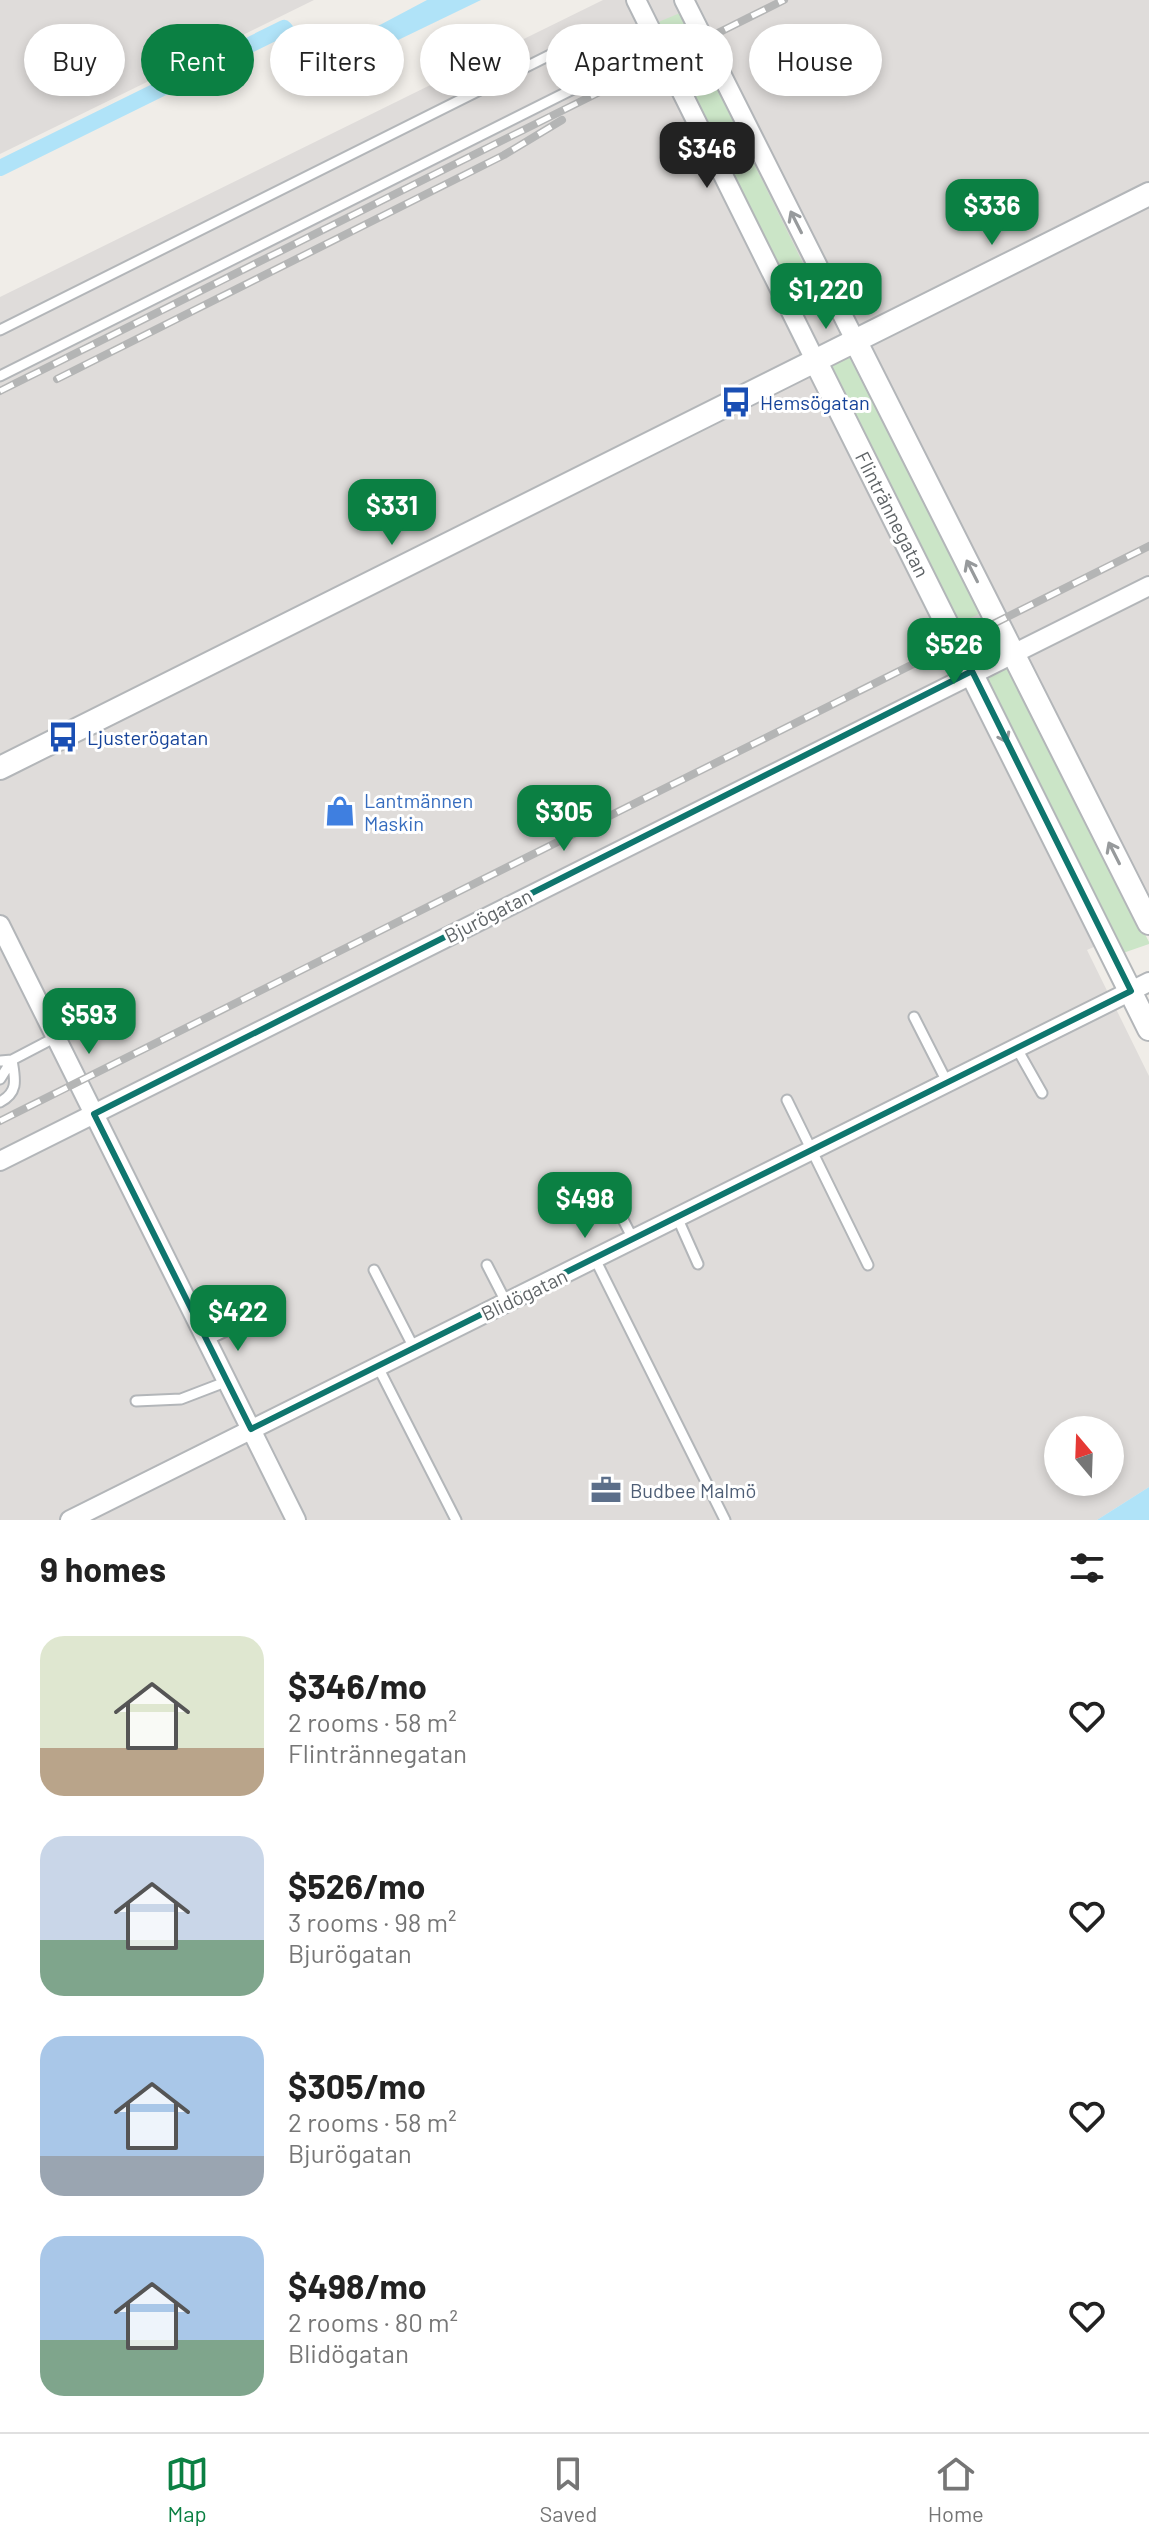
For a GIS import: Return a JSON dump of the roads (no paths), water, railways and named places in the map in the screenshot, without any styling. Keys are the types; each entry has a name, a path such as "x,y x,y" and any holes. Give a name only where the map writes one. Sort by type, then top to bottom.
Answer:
{"street":[{"name":"Flintrännegatan","path":"636,0 648,24"},
{"path":"684,0 1149,923"},
{"name":"Flintrännegatan","path":"684,96 972,671 1140,987 1149,1029"},
{"path":"0,768 1149,194"},
{"name":"Bjurögatan","path":"0,1161 972,671 1149,586"},
{"path":"0,925 296,1520"},
{"name":"Blidögatan","path":"70,1520 1140,987"}],"lane":[{"path":"0,330 546,57"},
{"path":"0,376 559,96"},
{"path":"914,1017 947,1082"},
{"path":"0,1061 12,1060 56,1037"},
{"path":"1016,1047 1042,1093"},
{"path":"0,1079 12,1060"},
{"path":"0,1102 11,1097 16,1084 12,1060"},
{"path":"787,1100 868,1265"},
{"path":"615,1204 633,1239"},
{"path":"677,1217 698,1264"},
{"path":"595,1259 725,1520"},
{"path":"487,1265 506,1302"},
{"path":"374,1270 414,1348"},
{"path":"207,1340 267,1312"},
{"path":"378,1367 456,1520"},
{"path":"136,1401 181,1399 228,1381"}],"water":[{"path":"427,0 481,0 431,24 420,24 420,29 404,37 404,24 382,24"},
{"path":"1149,1487 1149,1520 1097,1520"}],"waterway":[{"path":"0,168 270,35"}],"railway":[{"path":"0,391 784,0"},
{"path":"57,379 504,155 562,120"},
{"path":"0,1121 1149,546"}],"place":[{"name":"Hemsögatan","path":"736,402"},
{"name":"Ljusterögatan","path":"63,737"},
{"name":"Lantmännen Maskin","path":"340,811"},
{"name":"Budbee Malmö","path":"606,1490"}]}
